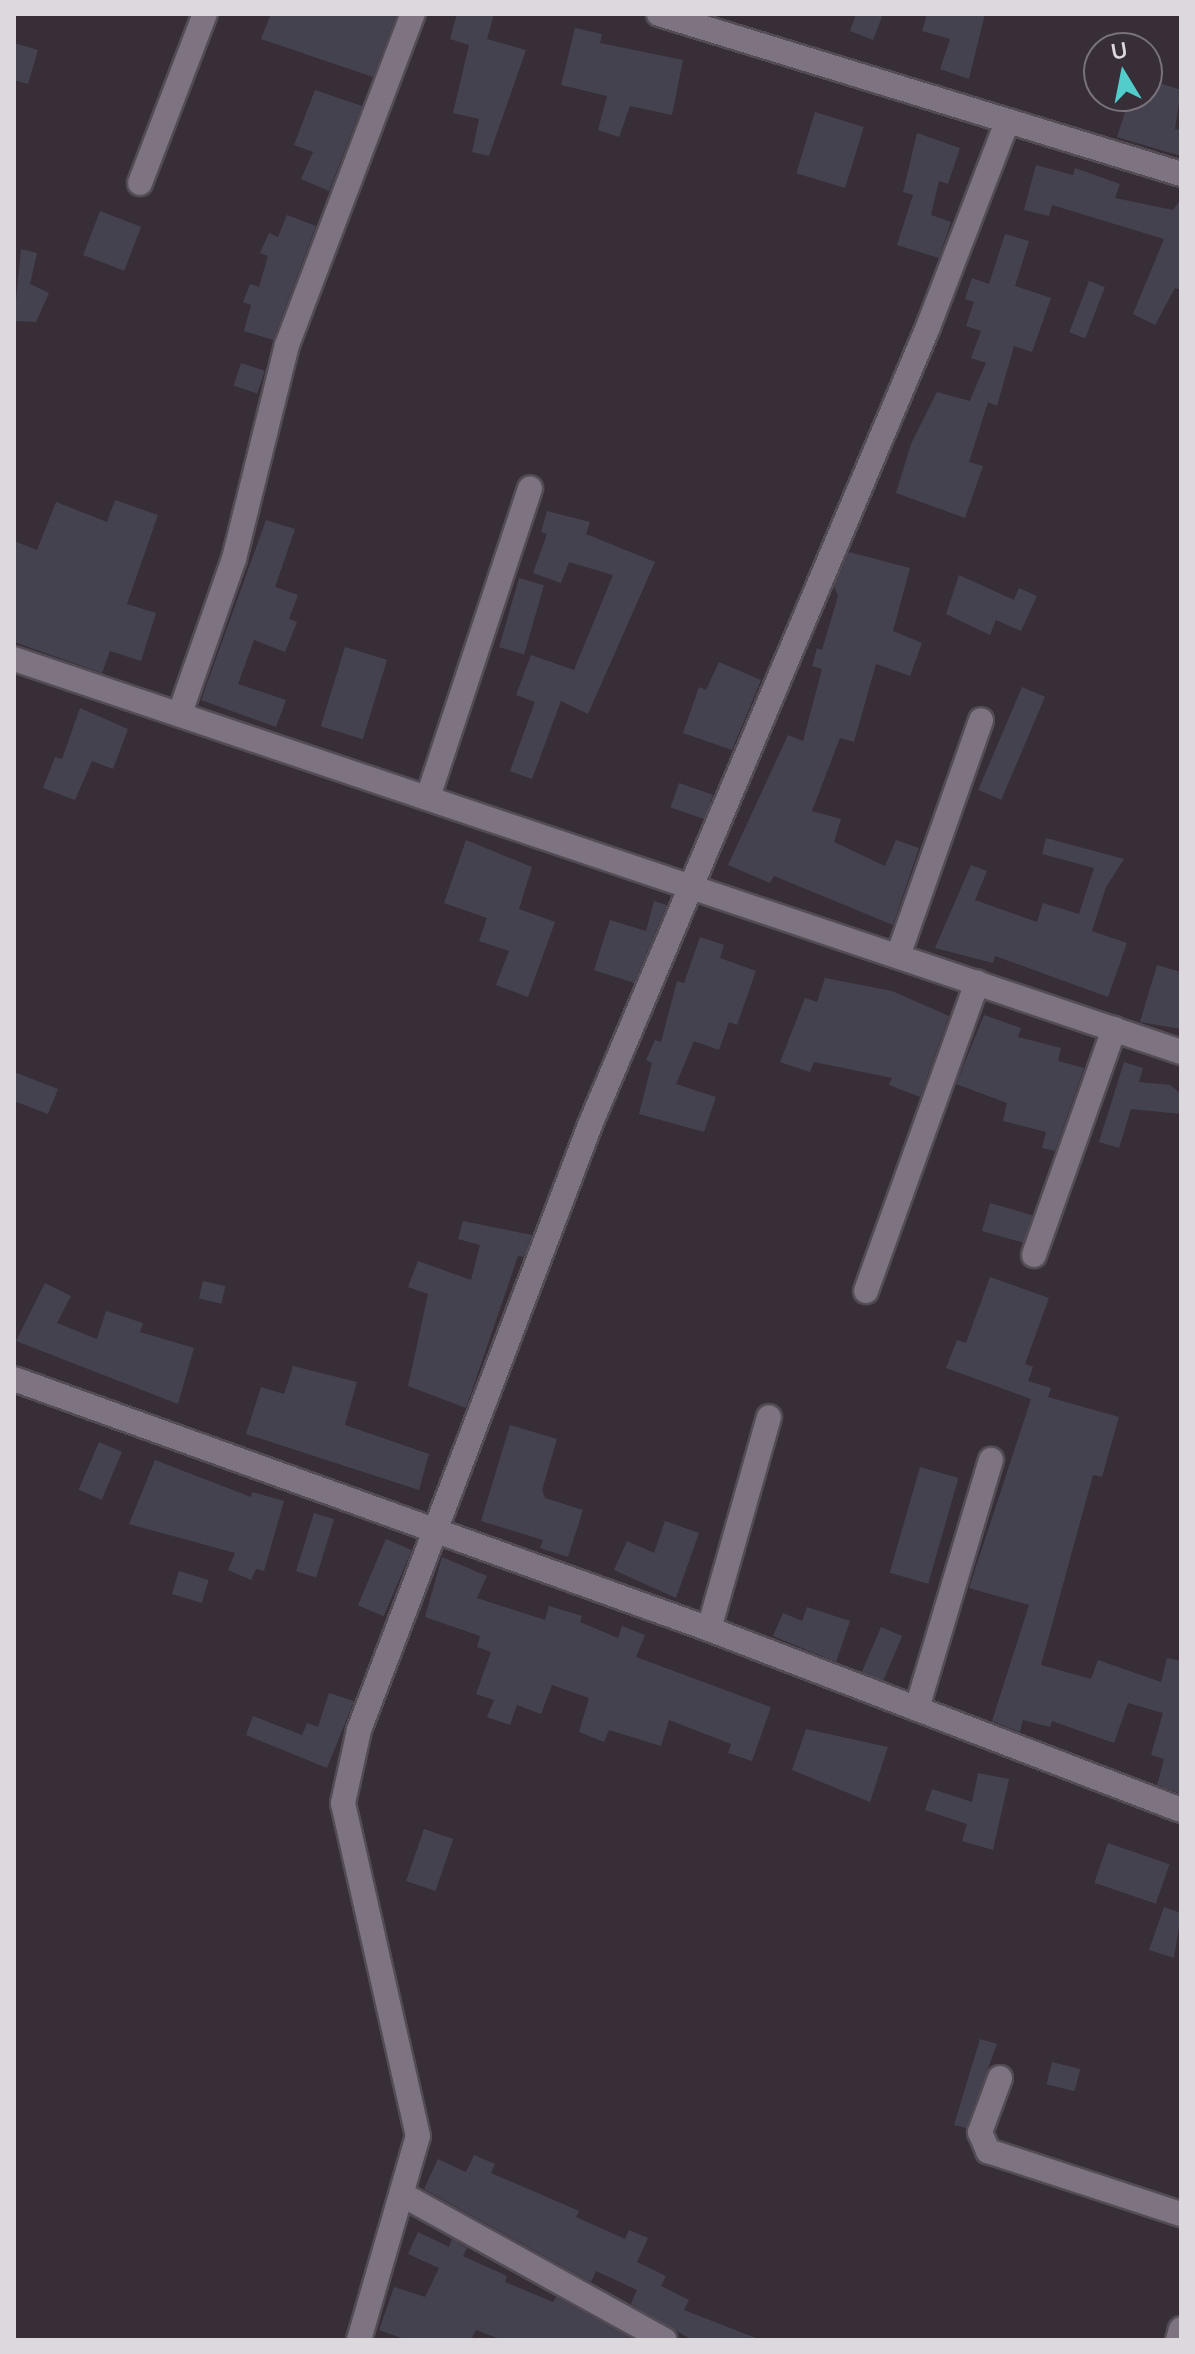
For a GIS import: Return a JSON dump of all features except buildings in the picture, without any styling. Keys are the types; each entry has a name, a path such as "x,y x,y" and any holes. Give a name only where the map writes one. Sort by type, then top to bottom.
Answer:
{"street":[{"path":"140,183 205,14"},
{"path":"180,713 234,559 287,345 413,14"},
{"path":"659,14 1181,174"},
{"path":"365,2337 418,2136 343,1803 359,1730 590,1125 928,327 1007,122"},
{"path":"428,797 530,488"},
{"path":"14,659 1181,1052"},
{"path":"898,956 981,720"},
{"path":"866,1291 977,982"},
{"path":"1034,1255 1114,1029"},
{"path":"14,1379 709,1629 1181,1810"},
{"path":"709,1629 769,1417"},
{"path":"917,1708 991,1460"},
{"path":"1000,2078 980,2132 988,2151 1181,2214"},
{"path":"403,2195 665,2340"},
{"path":"1178,2340 1181,2329"}]}
